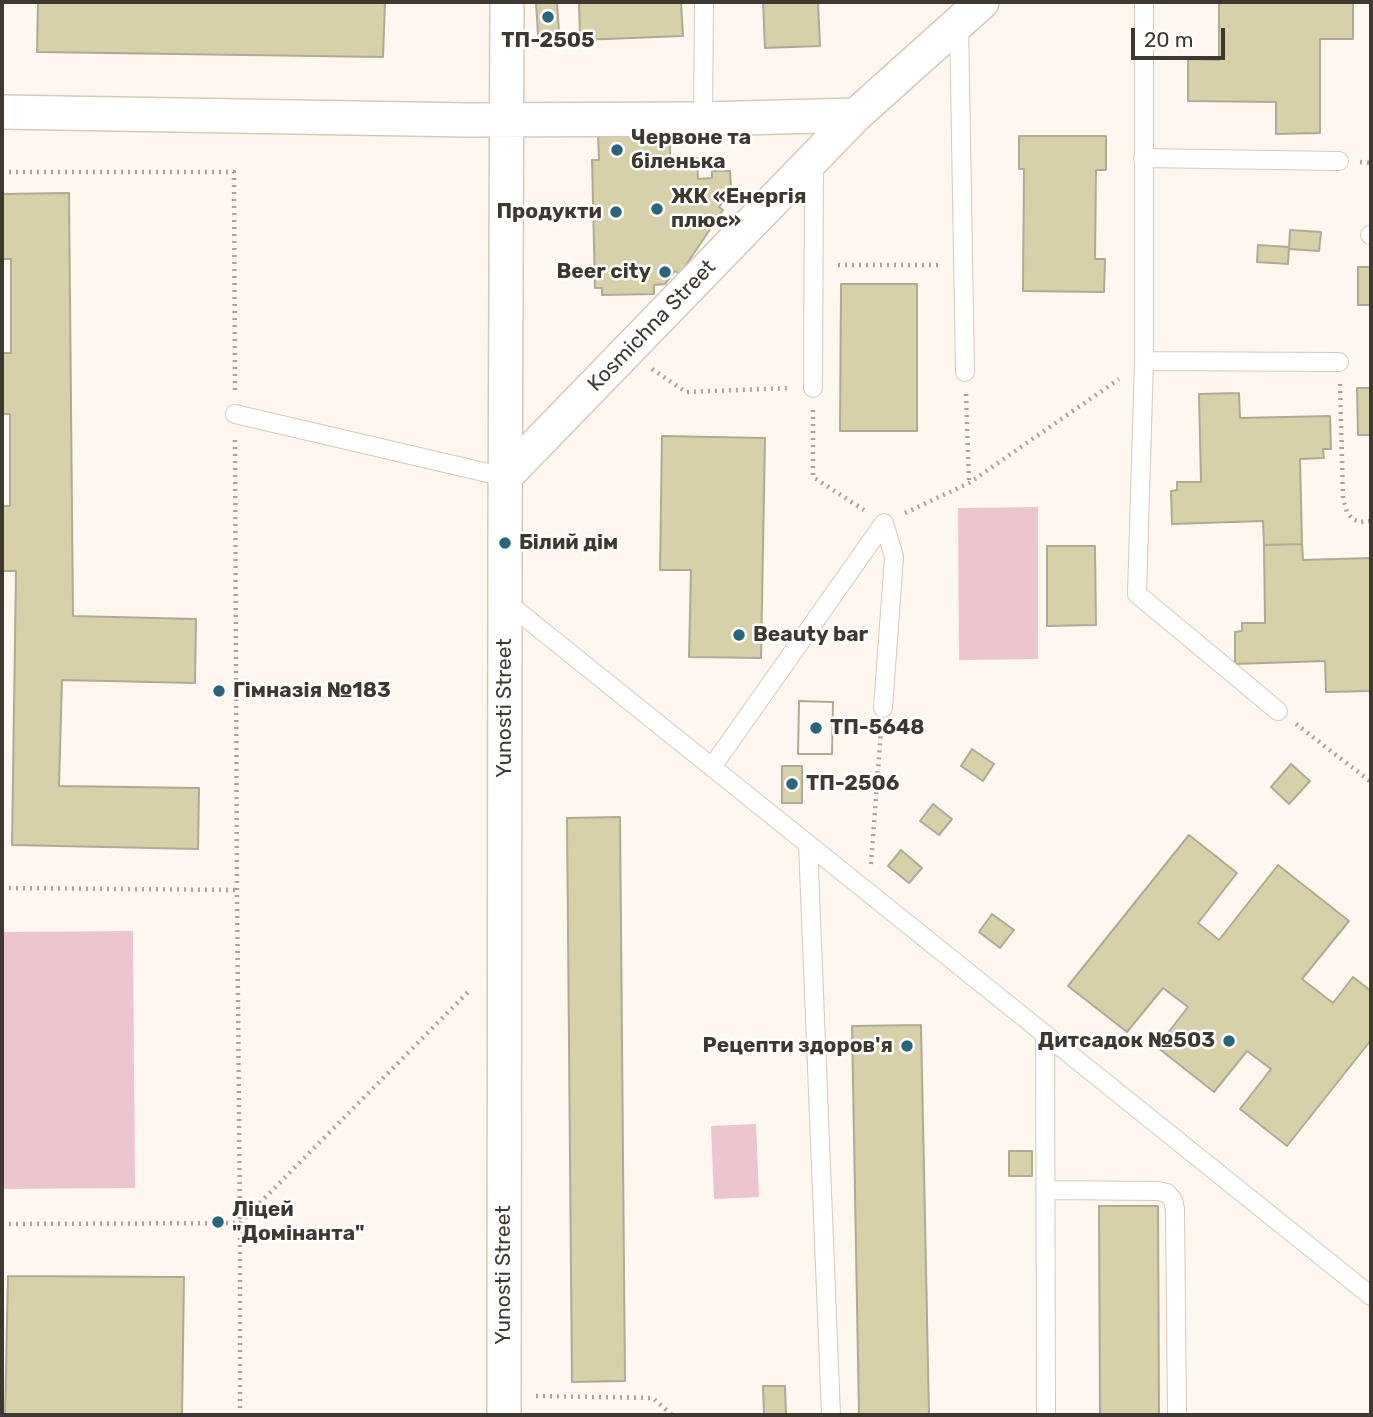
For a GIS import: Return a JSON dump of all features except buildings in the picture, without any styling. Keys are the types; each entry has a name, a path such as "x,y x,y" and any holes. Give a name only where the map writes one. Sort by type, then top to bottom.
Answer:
{"street":[{"name":"Yunosti Street","path":"504,1404 507,2"},
{"name":"Kosmichna Street","path":"505,477 856,116 971,12"},
{"path":"2,112 508,120 856,116"}],"lane":[{"path":"704,2 704,119"},
{"path":"1144,2 1144,361 1137,594 1278,711"},
{"path":"965,372 963,265 971,12"},
{"path":"1143,158 1339,161"},
{"path":"813,388 814,160"},
{"path":"1144,361 1339,362"},
{"path":"235,414 505,477"},
{"path":"883,708 894,557 884,523"},
{"path":"712,767 884,523"},
{"path":"505,601 1371,1296"},
{"path":"808,844 831,1415"},
{"path":"1045,1034 1046,1415"},
{"path":"1046,1190 1158,1191 1167,1193 1172,1200 1175,1209 1177,1415"}],"path":[{"path":"2,172 234,172 240,1415"},
{"path":"813,265 963,265"},
{"path":"626,351 686,392 813,388 813,477 884,523 969,483 1144,361"},
{"path":"1339,362 1343,498 1352,519 1360,522 1371,521"},
{"path":"965,372 969,483"},
{"path":"869,894 883,708"},
{"path":"1278,711 1371,782"},
{"path":"2,888 237,890"},
{"path":"2,1224 240,1223 471,990"},
{"path":"504,1404 556,1397 653,1398 672,1415"}],"shaded area":[{"path":"1038,507 1038,659 959,660 958,508"},
{"path":"133,931 135,1188 2,1189 2,932"},
{"path":"756,1124 759,1197 714,1199 711,1126"}],"place":[{"name":"ТП-2505","path":"548,17"},
{"name":"Червоне та біленька","path":"617,150"},
{"name":"ЖК «Енергія плюс»","path":"657,209"},
{"name":"Продукти","path":"616,212"},
{"name":"Beer city","path":"665,272"},
{"name":"Білий дім","path":"505,543"},
{"name":"Beauty bar","path":"739,635"},
{"name":"Гімназія №183","path":"219,691"},
{"name":"ТП-5648","path":"816,728"},
{"name":"ТП-2506","path":"792,784"},
{"name":"Дитсадок №503","path":"1229,1041"},
{"name":"Рецепти здоров'я","path":"907,1046"},
{"name":"Ліцей \"Домінанта\"","path":"218,1222"}]}
